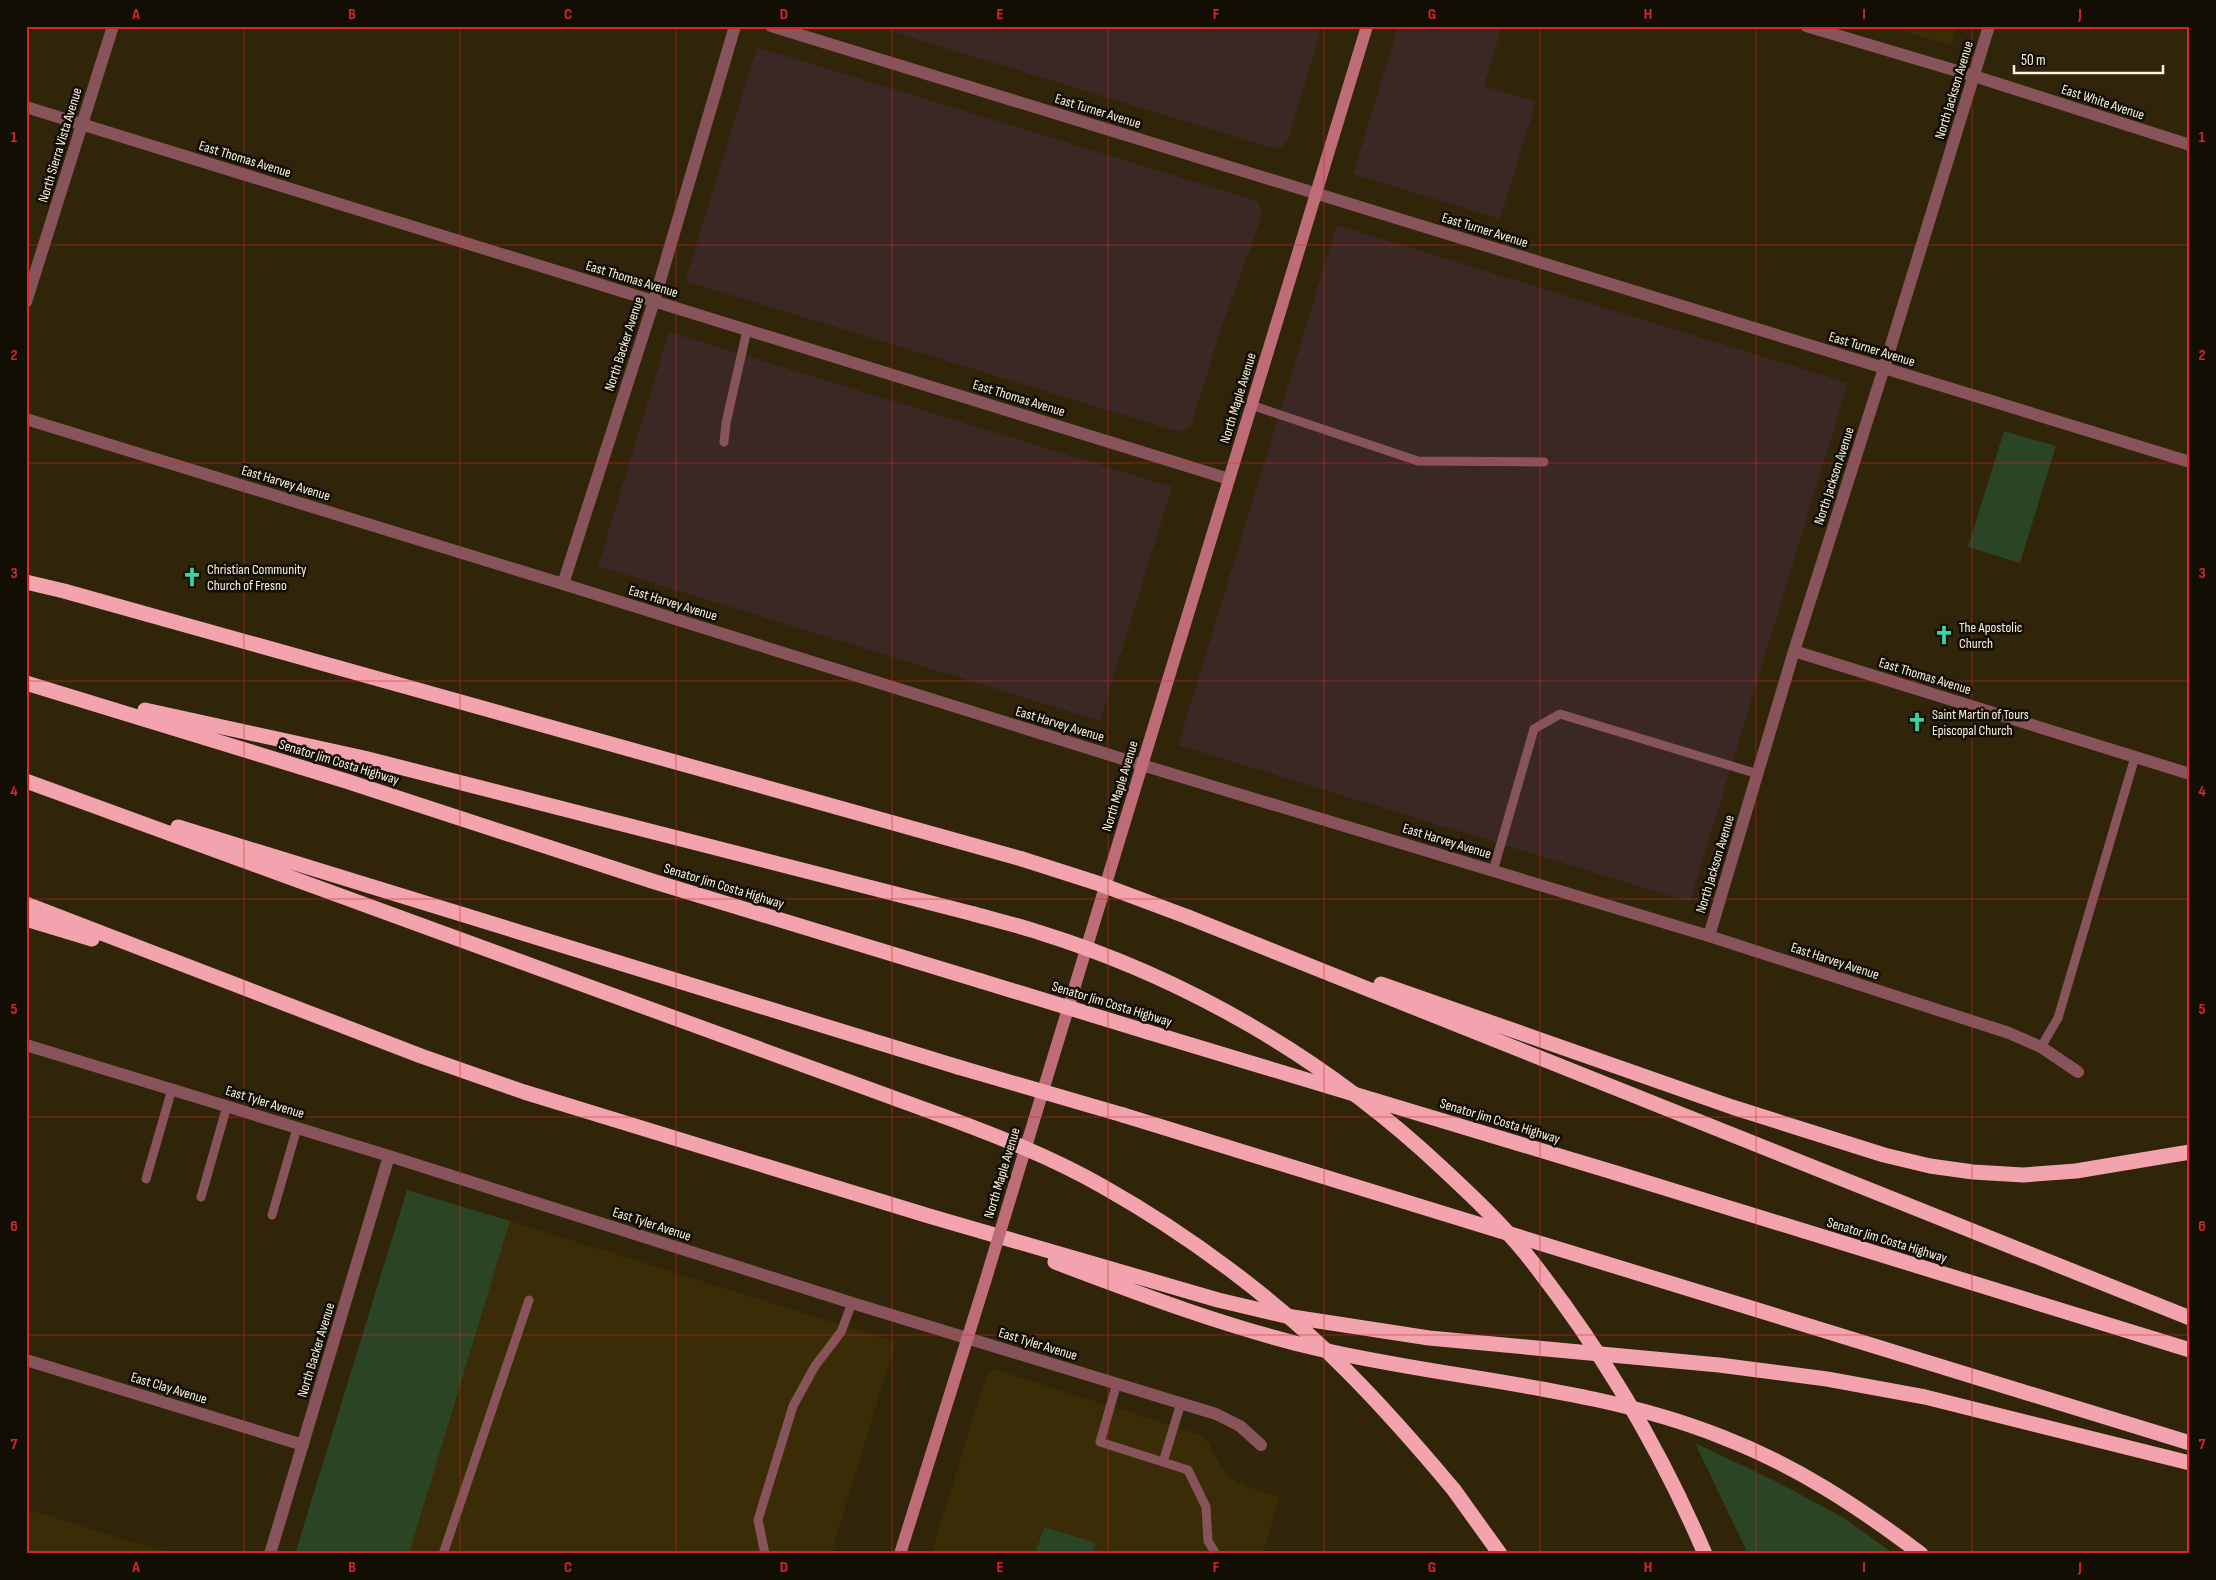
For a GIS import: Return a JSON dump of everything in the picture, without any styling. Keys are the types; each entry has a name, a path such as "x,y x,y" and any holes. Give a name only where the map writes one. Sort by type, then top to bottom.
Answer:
{"highway":[{"path":"26,578 64,591"},
{"path":"26,582 64,591 1022,859 1097,883 1188,917 1732,1107 1884,1155 1930,1166 1973,1172 2023,1175 2076,1171 2190,1152"},
{"path":"32,685 364,758 974,914 1037,931 1088,949 1148,973 1193,994 1241,1020 1328,1075 1366,1102 1420,1147 1477,1200 1525,1254 1608,1367 1680,1495 1705,1554"},
{"name":"Senator Jim Costa Highway","path":"32,685 346,781 652,881 981,982 1635,1178 2190,1350"},
{"path":"26,780 2190,1443"},
{"path":"26,780 943,1116 1004,1139 1073,1171 1129,1201 1187,1239 1298,1325 1383,1408 1454,1490 1500,1554"},
{"path":"26,904 205,974 524,1092 930,1216 1175,1288 1286,1316 1429,1338 1719,1365 1827,1379 1925,1397 2190,1463"},
{"path":"1188,917 2190,1318"},
{"path":"26,919 205,974"},
{"path":"930,1216 1168,1304 1278,1338 1361,1358 1608,1402 1667,1418 1721,1436 1774,1460 1825,1487 1877,1520 1921,1554"}],"street":[{"name":"North Sierra Vista Avenue","path":"26,302 113,26"},
{"name":"North Backer Avenue","path":"563,584 654,301 735,26"},
{"name":"East Turner Avenue","path":"771,26 2190,462"},
{"name":"North Maple Avenue","path":"900,1554 968,1338 1367,26"},
{"name":"East White Avenue","path":"1806,26 1974,76 2190,145"},
{"name":"North Jackson Avenue","path":"1710,936 1794,652 1989,26"},
{"name":"East Thomas Avenue","path":"26,108 1229,479"},
{"name":"East Harvey Avenue","path":"26,419 1142,765 1710,936 2010,1033 2041,1047 2078,1072"},
{"name":"East Thomas Avenue","path":"1794,652 2190,774"},
{"name":"East Tyler Avenue","path":"26,1045 390,1156 852,1303 1216,1414 1240,1426 1260,1445"},
{"name":"North Backer Avenue","path":"270,1554 390,1156"},
{"name":"East Clay Avenue","path":"26,1360 303,1445"}],"lane":[{"path":"724,442 726,423 747,330"},
{"path":"1251,405 1418,462 1544,462"},
{"path":"1493,871 1534,728 1560,714 1758,774"},
{"path":"2041,1047 2058,1018 2135,757"},
{"path":"146,1179 172,1089"},
{"path":"201,1197 227,1106"},
{"path":"272,1215 297,1128"},
{"path":"443,1554 529,1300"},
{"path":"765,1554 758,1520 793,1406 815,1366 841,1332 852,1303"},
{"path":"1117,1383 1100,1442 1188,1470 1206,1506 1208,1541 1216,1554"},
{"path":"1163,1462 1180,1403"}],"shaded area":[{"path":"873,26 1322,26 1288,140 1281,148 1276,149"},
{"path":"1398,26 1502,26 1484,86 1536,102 1500,219 1353,174"},
{"path":"1888,26 1957,26 1951,46"},
{"path":"757,47 1257,201 1263,213 1220,332 1191,426 1179,432 685,281"},
{"path":"1337,225 1848,383 1690,902 1178,745"},
{"path":"669,332 1172,487 1100,721 598,566"},
{"path":"510,1221 896,1342 831,1554 409,1554"},
{"path":"997,1370 1198,1434 1208,1442 1222,1469 1233,1480 1245,1486 1280,1497 1263,1554 1092,1554 1095,1543 1043,1528 1035,1554 931,1554 986,1376 990,1371"},
{"path":"26,1509 173,1554 26,1554"}],"green space":[{"path":"2004,431 2056,446 2020,563 1968,547"},
{"path":"407,1190 510,1221 409,1554 295,1554"},
{"path":"1695,1443 1777,1482 1844,1518 1894,1554 1748,1554"},
{"path":"1044,1527 1096,1543 1092,1554 1035,1554"}],"place":[{"name":"Christian Community Church of Fresno","path":"192,577"},
{"name":"The Apostolic Church","path":"1944,635"},
{"name":"Saint Martin of Tours Episcopal Church","path":"1917,722"}]}
